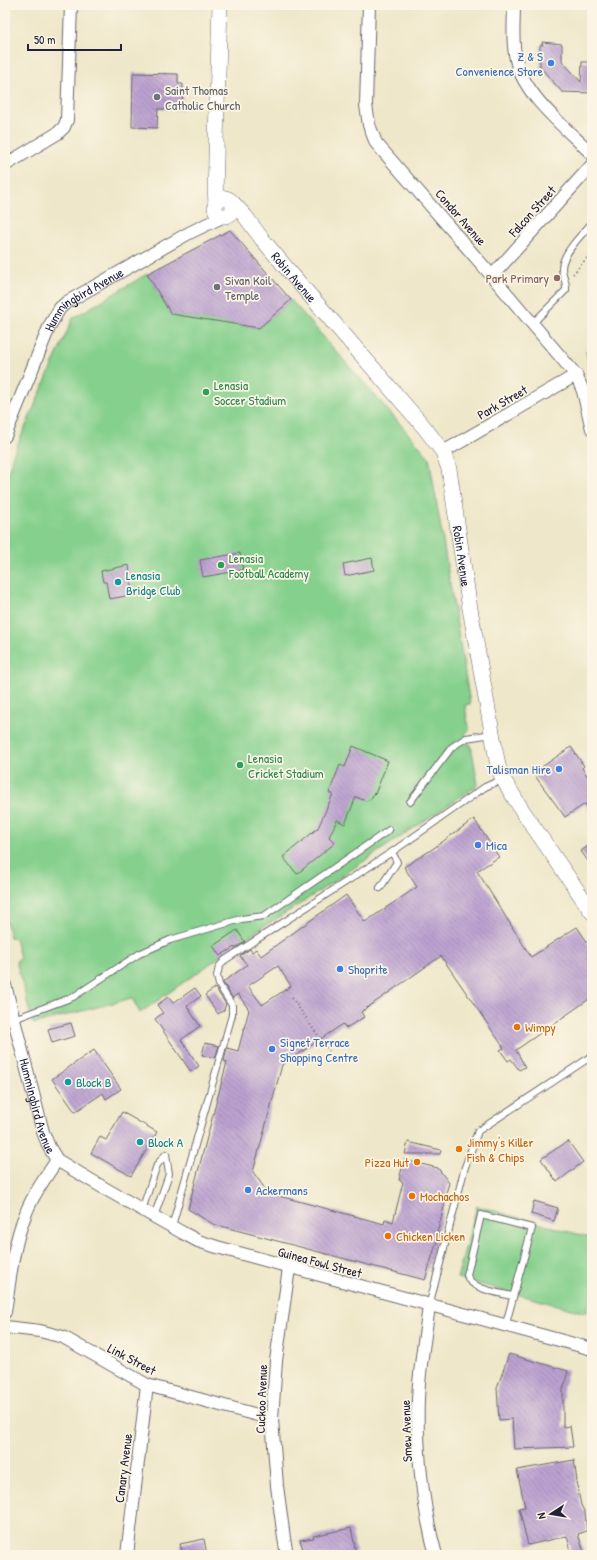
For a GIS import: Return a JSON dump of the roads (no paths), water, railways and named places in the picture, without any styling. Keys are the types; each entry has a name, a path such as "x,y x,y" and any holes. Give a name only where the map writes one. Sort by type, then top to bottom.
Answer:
{"street":[{"path":"5,165 58,134 64,127 67,120 71,5"},
{"path":"220,5 216,139 217,158 224,207"},
{"name":"Condor Avenue","path":"369,5 366,105 367,117 373,136 382,151 410,181 533,323 576,375 583,391 592,429"},
{"path":"514,5 515,54 521,76 538,101 592,154"},
{"name":"Falcon Street","path":"492,276 592,165"},
{"name":"Hummingbird Avenue","path":"5,436 50,325 60,308 82,293 196,230 224,207"},
{"name":"Robin Avenue","path":"224,207 245,216 262,239 424,427 443,452 449,469 498,766 503,779 522,810 592,912"},
{"name":"Park Street","path":"443,452 576,375"},
{"name":"Hummingbird Avenue","path":"5,985 43,1132 49,1147 57,1160 37,1190 24,1218 13,1261 5,1312"},
{"name":"Guinea Fowl Street","path":"57,1160 154,1217 198,1241 216,1248 505,1327 592,1349"},
{"name":"Cuckoo Avenue","path":"287,1555 277,1486 272,1419 276,1361 289,1268"},
{"name":"Smew Avenue","path":"429,1306 418,1401 422,1476 436,1555"},
{"name":"Link Street","path":"5,1327 40,1331 63,1337 147,1385 272,1419"},
{"name":"Canary Avenue","path":"127,1555 147,1385"}],"lane":[{"path":"533,323 566,290 562,264 566,255 592,223"},
{"path":"410,802 452,747 466,738 492,734"},
{"path":"172,1226 232,1015 232,1005 219,985 217,976 219,967 225,960 392,852 485,787 503,779"},
{"path":"14,1019 73,997 139,954 170,940 241,919 264,916 389,830"},
{"path":"380,888 397,862 392,852"},
{"path":"429,1306 465,1167 478,1131 592,1056"},
{"path":"142,1210 157,1165 166,1154 169,1174 154,1217"},
{"path":"505,1327 512,1296 532,1228 481,1215 467,1279 477,1286 512,1296"}],"place":[{"name":"Z & S Convenience Store","path":"551,63"},
{"name":"Saint Thomas Catholic Church","path":"157,97"},
{"name":"Park Primary","path":"557,278"},
{"name":"Sivan Koil Temple","path":"217,287"},
{"name":"Lenasia Soccer Stadium","path":"206,392"},
{"name":"Lenasia Football Academy","path":"221,565"},
{"name":"Lenasia Bridge Club","path":"118,582"},
{"name":"Lenasia Cricket Stadium","path":"240,765"},
{"name":"Talisman Hire","path":"559,769"},
{"name":"Mica","path":"478,845"},
{"name":"Shoprite","path":"340,969"},
{"name":"Wimpy","path":"517,1027"},
{"name":"Signet Terrace Shopping Centre","path":"272,1049"},
{"name":"Block B","path":"68,1082"},
{"name":"Block A","path":"140,1142"},
{"name":"Jimmy's Killer Fish & Chips","path":"459,1149"},
{"name":"Pizza Hut","path":"417,1162"},
{"name":"Ackermans","path":"248,1190"},
{"name":"Mochachos","path":"412,1196"},
{"name":"Chicken Licken","path":"388,1236"}]}
